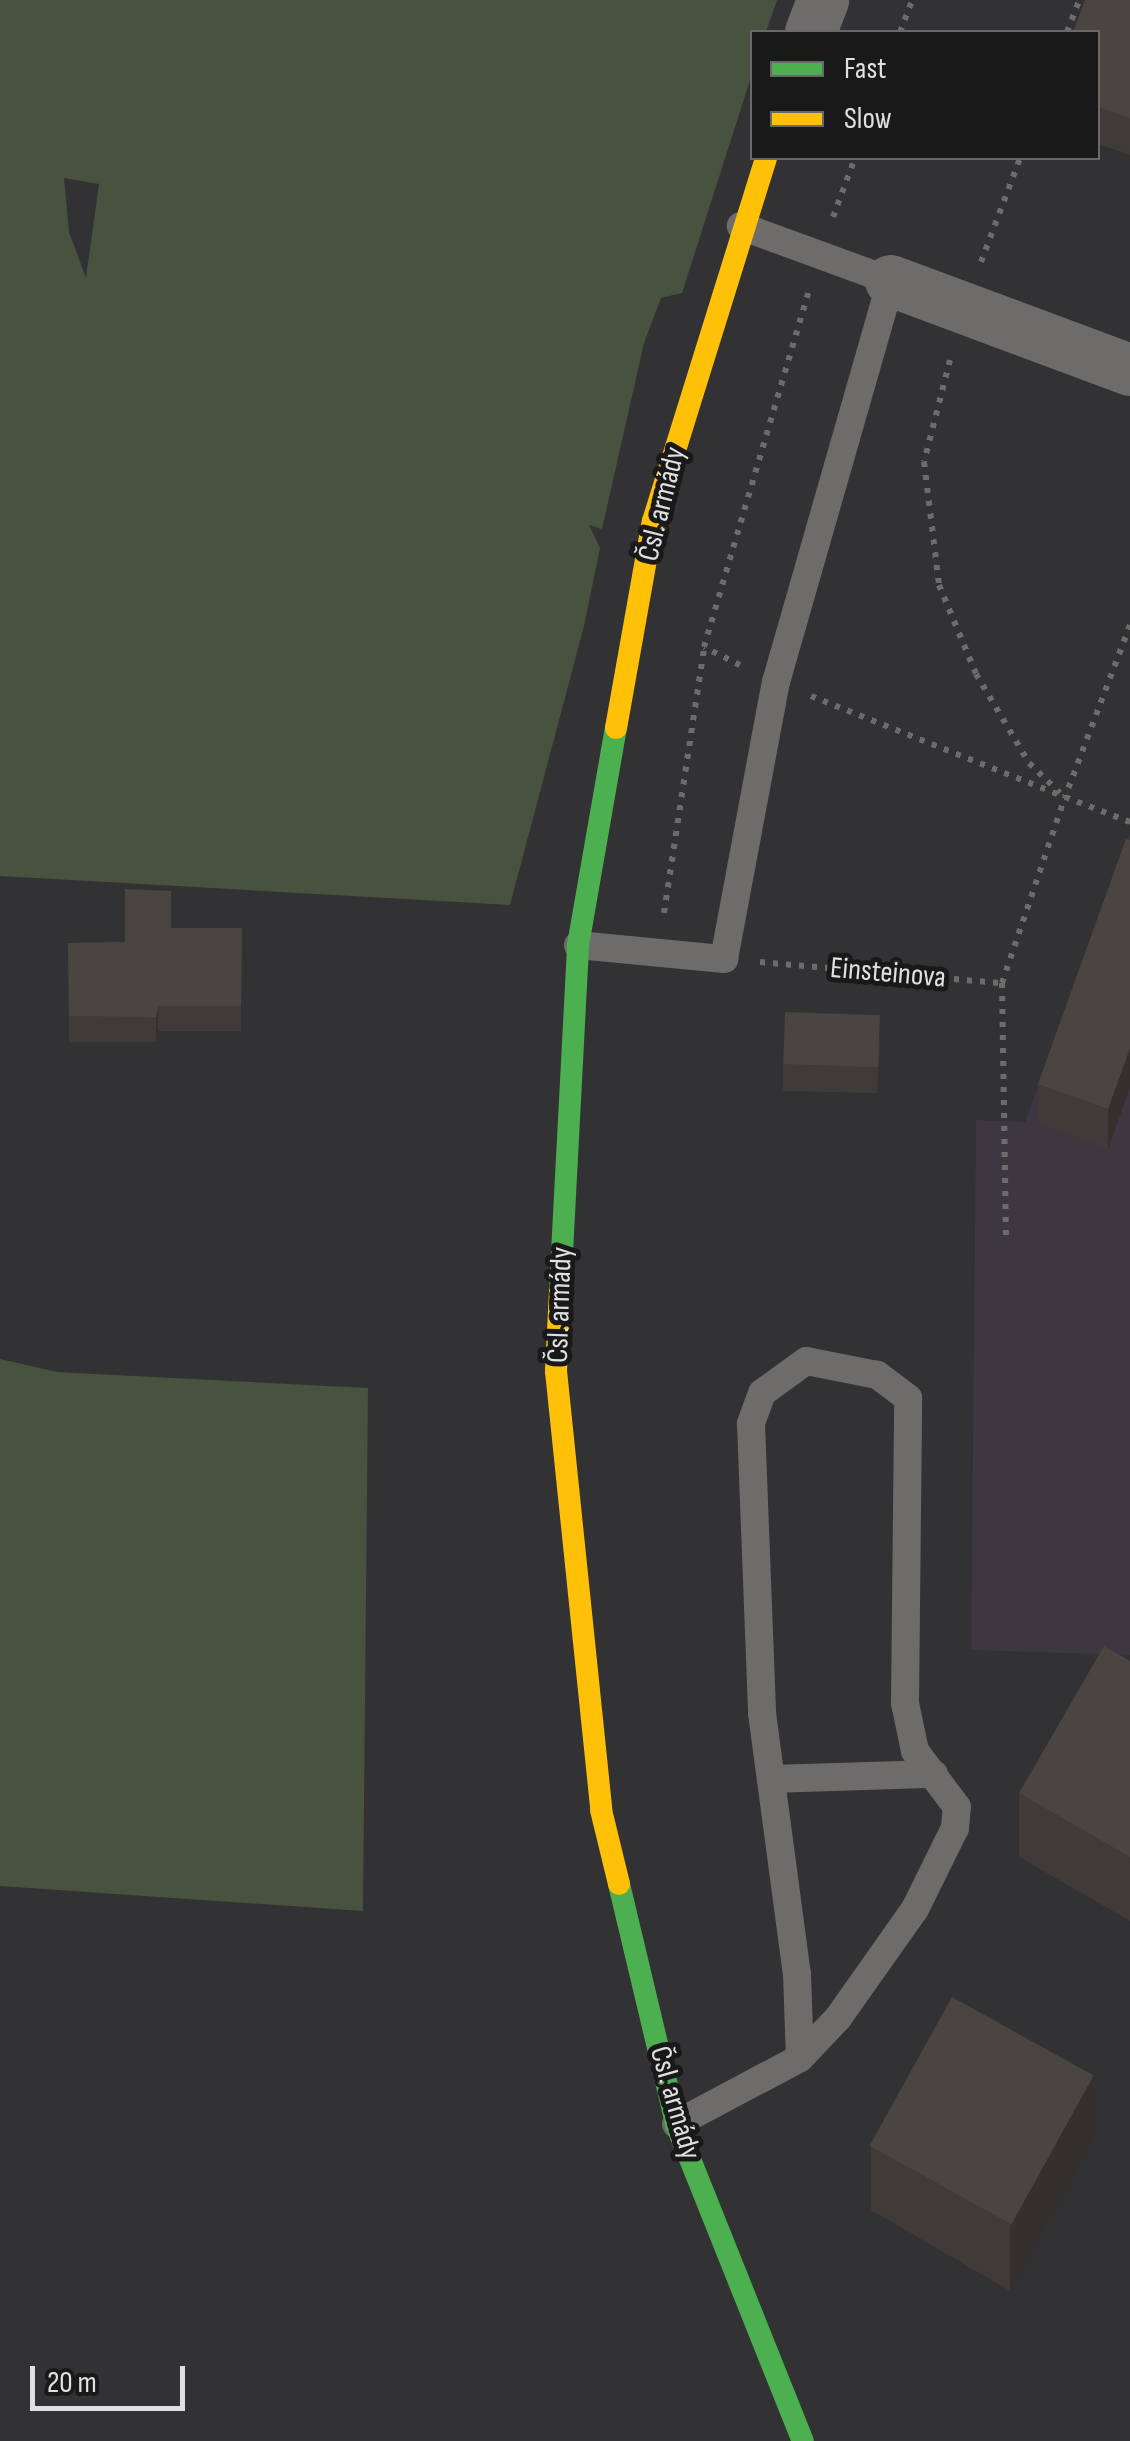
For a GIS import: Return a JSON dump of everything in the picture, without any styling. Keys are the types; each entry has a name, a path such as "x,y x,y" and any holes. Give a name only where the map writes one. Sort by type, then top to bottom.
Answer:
{"street":[{"path":"812,30 823,0"},
{"name":"Čsl. armády","path":"765,160 741,226 654,521 578,945 556,1371 601,1810 676,2124 803,2441"},
{"path":"891,281 1130,370"}],"lane":[{"path":"578,945 724,958 776,682 891,281 741,226"},
{"path":"676,2124 800,2058 872,1974 938,1864 958,1807 915,1751 905,1703 908,1398 877,1375 806,1362 762,1393 751,1424 762,1713 797,1974 800,2058"},
{"path":"771,1779 934,1774"}],"path":[{"path":"901,30 912,0"},
{"path":"1068,30 1079,0"},
{"path":"1019,160 964,308 924,462 939,584 976,674 1030,763 1065,798 1130,822"},
{"path":"1006,1243 1002,983 1130,625"},
{"path":"658,952 704,648"},
{"name":"Einsteinova","path":"724,958 1002,983"}],"shaded area":[{"path":"1130,833 1130,1655 971,1650 976,1120 1025,1122"}],"green space":[{"path":"0,0 777,0 767,30 750,30 750,80 682,293 661,298 644,343 602,529 589,525 600,548 584,626 510,905 0,876","holes":["64,178 99,184 86,278 69,232"]},
{"path":"0,1359 57,1372 368,1388 363,1911 0,1886"}],"building":[{"path":"1085,0 1130,0 1130,118 1100,108 1100,30 1074,30"},
{"path":"1126,839 1130,840 1130,1048 1108,1109 1038,1084"},
{"path":"125,889 171,891 171,928 242,928 241,1006 158,1006 156,1017 69,1016 68,943 125,942"},
{"path":"785,1012 880,1015 878,1067 783,1064"},
{"path":"1104,1646 1130,1661 1130,1857 1019,1793"},
{"path":"952,1997 1094,2076 1011,2224 870,2146"}],"traffic: fast":[{"path":"560,1291 578,945 616,728"},
{"path":"619,1884 676,2124 803,2441"}],"traffic: slow":[{"path":"616,728 653,521 765,160"},
{"path":"560,1291 556,1371 601,1810 619,1884"}]}
